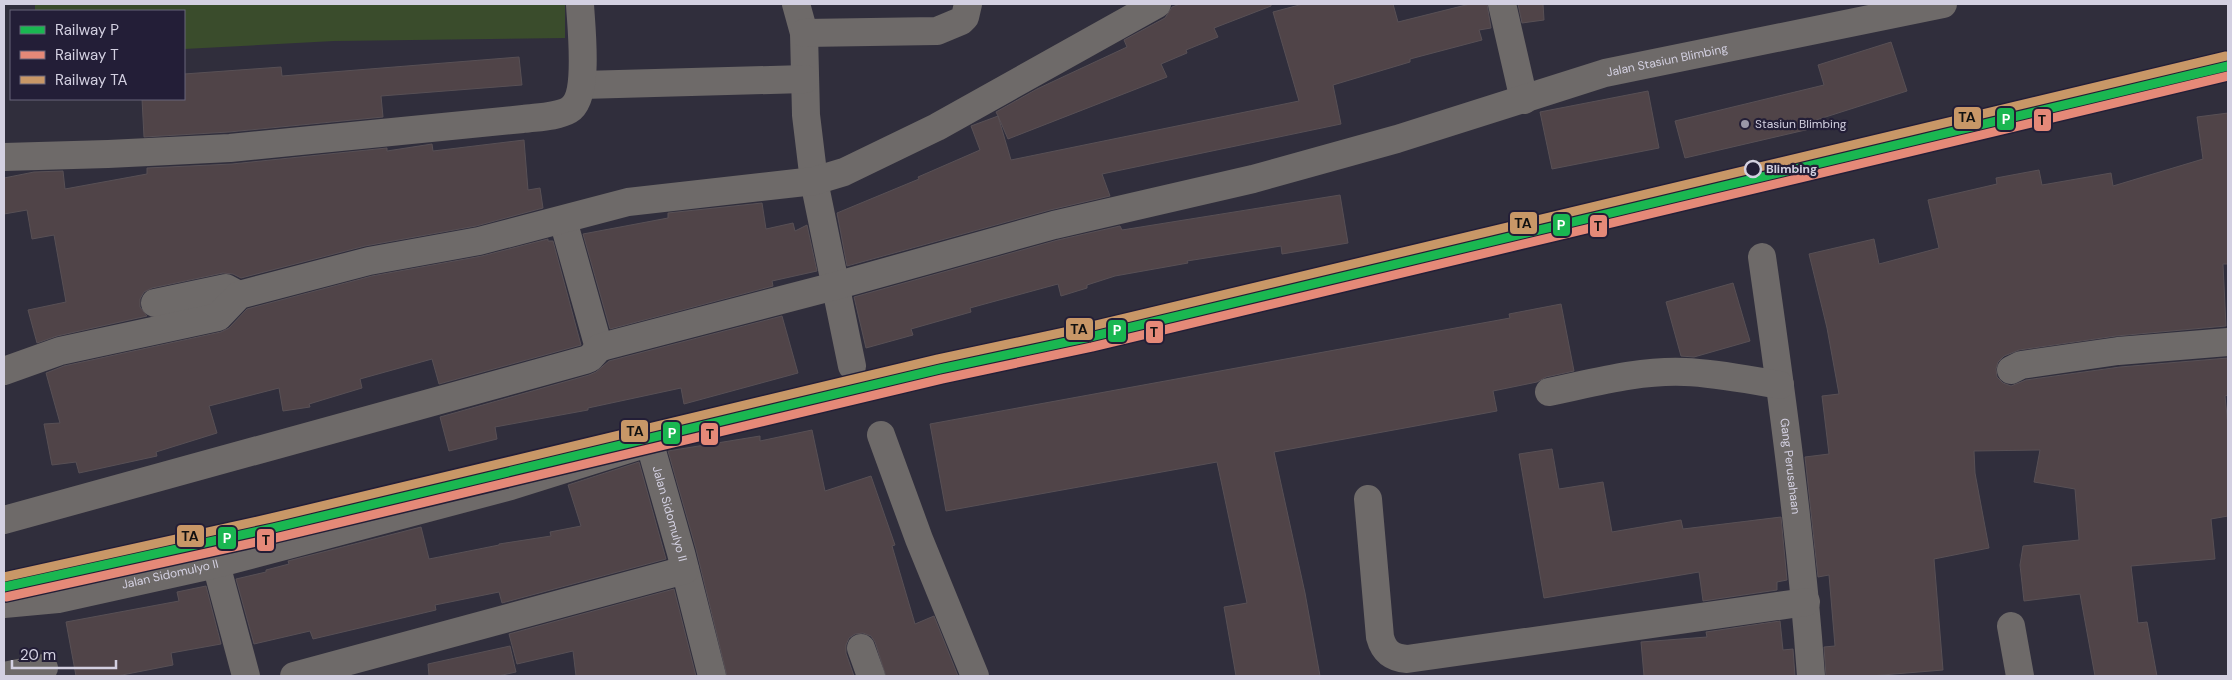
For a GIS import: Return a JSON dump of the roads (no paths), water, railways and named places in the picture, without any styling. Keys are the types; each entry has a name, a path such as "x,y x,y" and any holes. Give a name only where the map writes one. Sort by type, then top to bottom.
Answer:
{"street":[{"path":"4,157 230,148 523,119 568,110 576,102 582,86 580,4"},
{"path":"796,4 804,33 806,115 814,181 852,366"},
{"path":"804,33 937,31 961,21 965,16 968,4"},
{"path":"4,372 60,351 218,317 239,295 369,261 479,241 628,202 814,181 844,172 937,127 1157,4"},
{"path":"1502,4 1524,100"},
{"name":"Jalan Stasiun Blimbing","path":"4,520 584,360 590,358 599,348 835,286 1054,225 1253,179 1397,139 1605,73 1943,4"},
{"path":"582,86 805,79"},
{"path":"564,220 599,348"},
{"name":"Gang Perusahaan","path":"1762,257 1780,385 1806,602 1811,676"},
{"path":"155,303 226,288 239,295"},
{"path":"2011,370 2021,365 2118,351 2228,342"},
{"path":"1548,392 1636,375 1684,372 1714,374 1780,385"},
{"path":"881,435 919,539 974,676"},
{"name":"Jalan Sidomulyo II","path":"4,604 58,599 216,564 511,486 650,444 712,676"},
{"path":"1368,499 1380,637 1383,648 1397,658 1407,659 1806,602"},
{"path":"216,564 246,676"},
{"path":"294,676 685,570"},
{"path":"2011,626 2020,676"},
{"path":"861,648 871,676"},
{"path":"4,676 44,668"}],"rail line":[{"name":"TA","path":"4,577 271,518 938,359 1088,327 2226,56"},
{"name":"P","path":"4,587 273,528 940,369 1090,337 2228,66"},
{"name":"T","path":"6,597 275,538 942,379 1092,347 2228,76"}],"place":[{"name":"Stasiun Blimbing","path":"1745,124"},
{"name":"Blimbing","path":"1753,169"}]}
